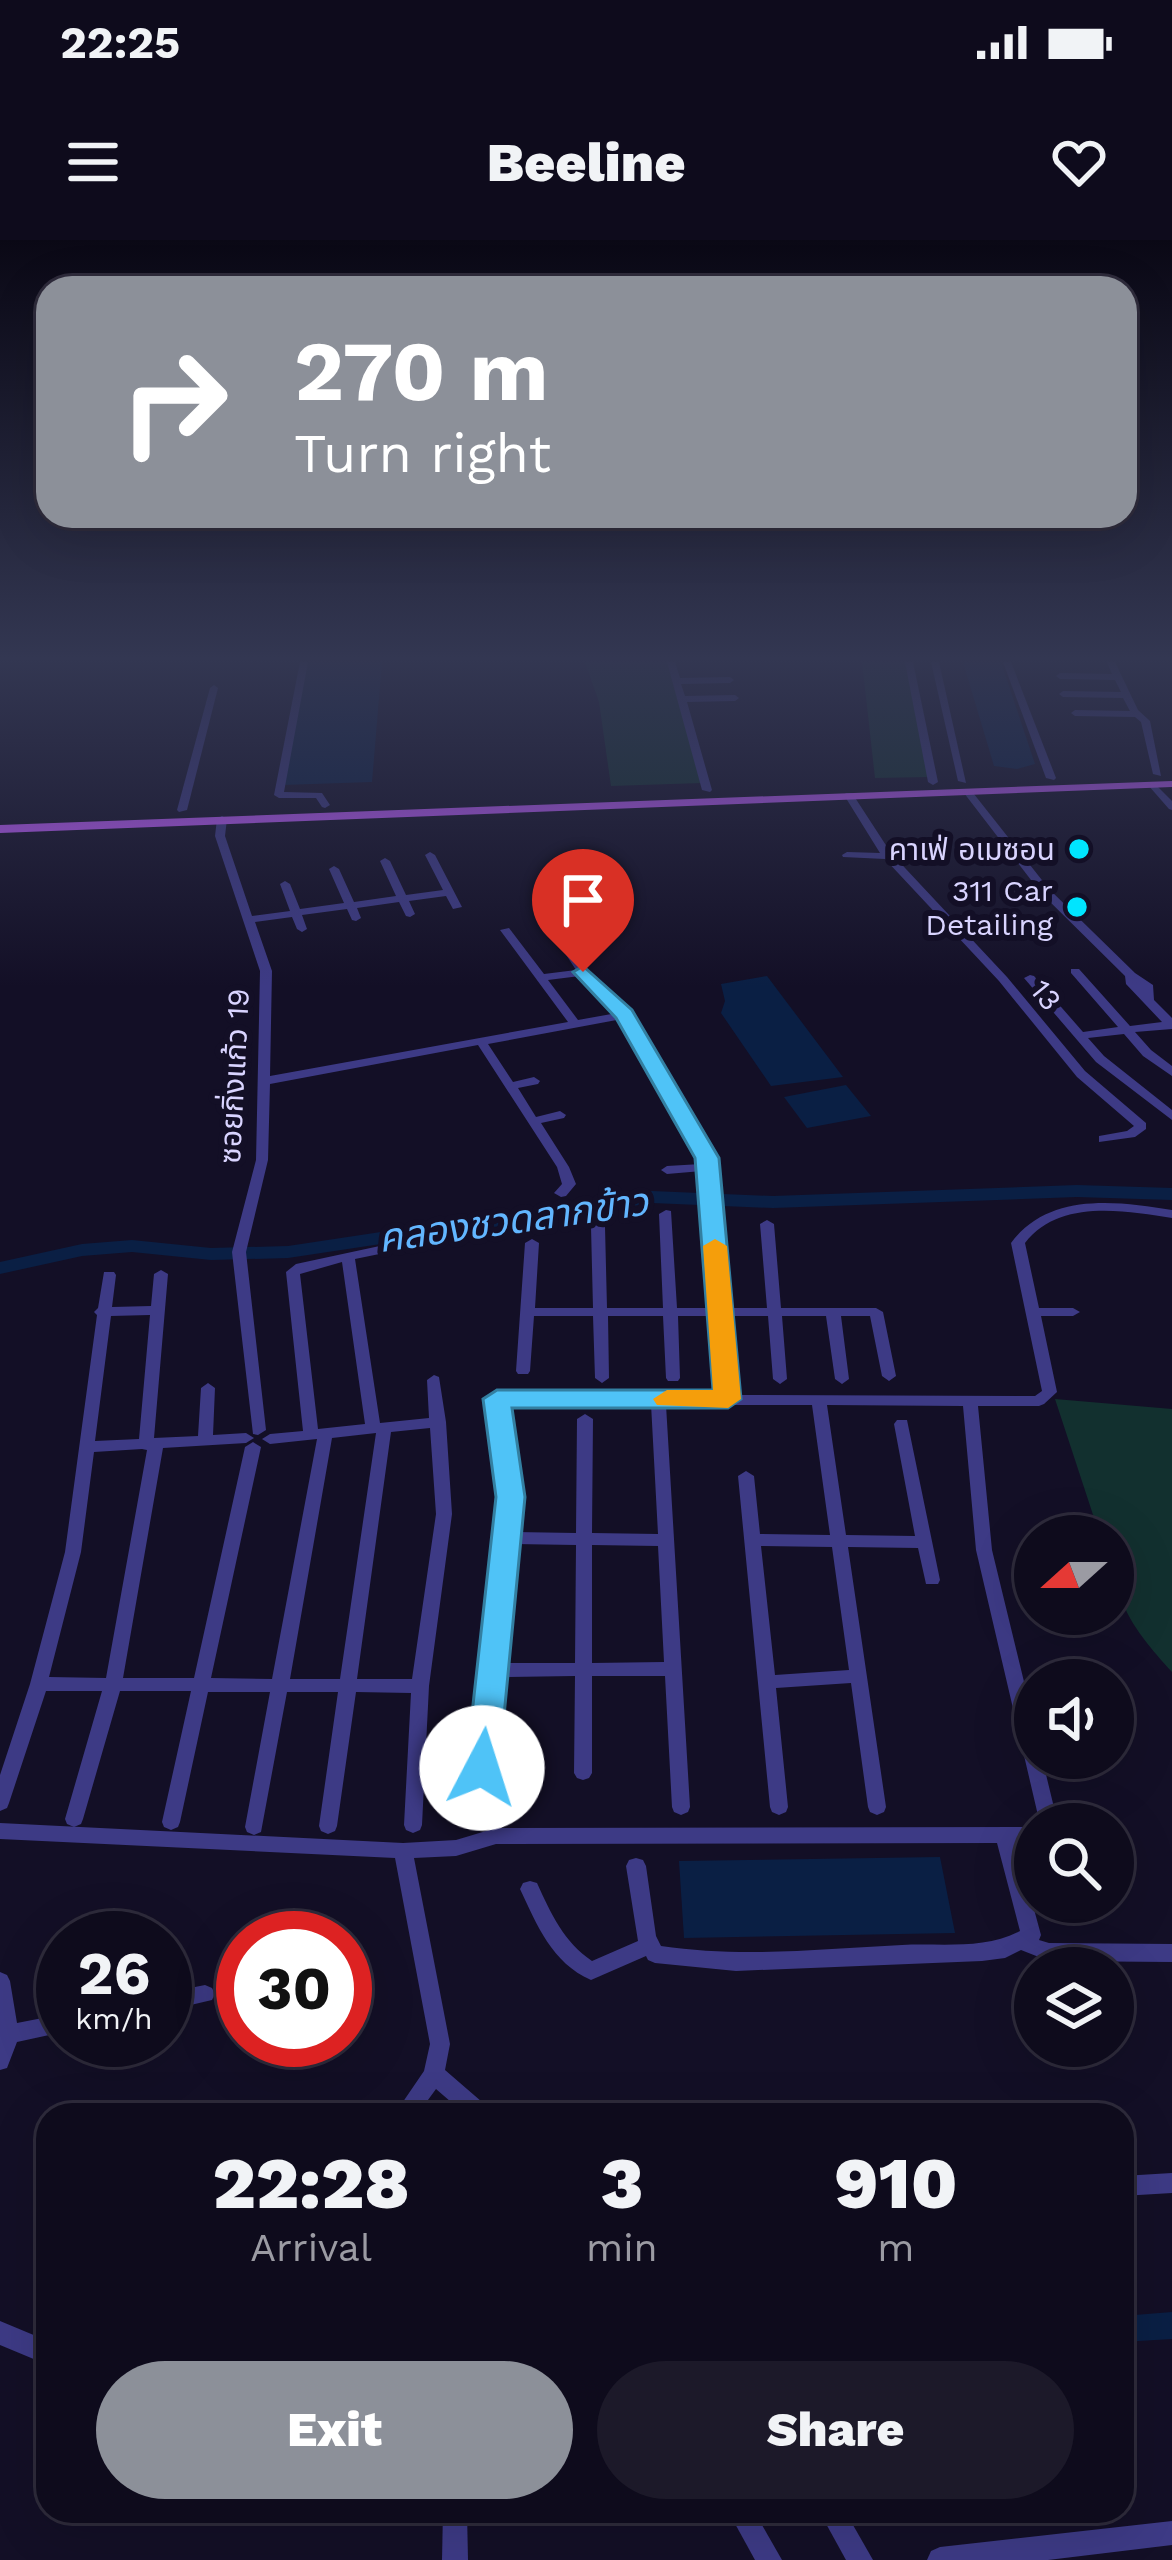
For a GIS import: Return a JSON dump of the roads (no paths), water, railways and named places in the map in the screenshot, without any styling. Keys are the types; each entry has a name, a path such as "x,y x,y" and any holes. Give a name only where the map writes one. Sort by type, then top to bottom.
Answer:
{"main road":[{"path":"0,818 1161,777"},
{"path":"0,829 849,795 1051,778 1161,777 1172,784"}],"street":[{"path":"182,810 192,770"},
{"path":"284,770 279,795 319,794 325,805"},
{"path":"703,770 707,790"},
{"path":"931,770 933,782"},
{"path":"961,770 965,786 1045,891 1131,974 1130,982 1172,1024"},
{"path":"1048,770 1051,778"},
{"path":"1161,777 1172,806"},
{"name":"13","path":"849,795 889,856 1081,1074 1142,1126 1131,1134 1103,1139"},
{"name":"ซอยกิ่งแก้ว 19","path":"171,1822 257,1438 240,1238 262,1160 266,970 220,836 222,819"},
{"path":"430,855 458,907"},
{"path":"848,855 889,856"},
{"path":"385,861 410,914"},
{"path":"334,869 354,912"},
{"path":"285,884 302,929"},
{"path":"251,920 354,912 403,898 450,892"},
{"path":"551,924 583,972 625,1015 710,1167 728,1399"},
{"path":"505,930 573,1021"},
{"path":"1076,971 1125,1029 1172,1072"},
{"path":"540,978 583,972"},
{"path":"1030,978 1112,1069 1172,1116"},
{"path":"264,1081 625,1015"},
{"path":"1079,1036 1172,1024"},
{"path":"482,1042 569,1180 561,1193"},
{"path":"510,1086 534,1081"},
{"path":"533,1121 560,1115"},
{"path":"667,1170 710,1167"},
{"path":"482,1768 511,1497 497,1399 1045,1399 1050,1392 1018,1243 1029,1226 1078,1210 1172,1214"},
{"path":"666,1214 674,1378"},
{"path":"767,1224 780,1379"},
{"path":"598,1226 602,1378"},
{"path":"524,1371 532,1243"},
{"path":"254,1827 318,1435 292,1272 389,1248"},
{"path":"328,1826 350,1686 378,1429 348,1259"},
{"path":"74,1820 112,1684 151,1445 155,1310 161,1274"},
{"path":"0,1803 39,1684 74,1552 109,1276"},
{"path":"101,1312 155,1310"},
{"path":"527,1312 876,1312 889,1376"},
{"path":"833,1312 842,1379"},
{"path":"1032,1312 1073,1312"},
{"path":"413,1825 420,1686 444,1514 434,1380"},
{"path":"206,1441 208,1388"},
{"path":"658,1399 681,1807"},
{"path":"819,1399 877,1807"},
{"path":"970,1401 984,1550 1044,1803"},
{"path":"583,1773 585,1419"},
{"path":"88,1447 318,1435 438,1422"},
{"path":"902,1424 932,1580"},
{"path":"746,1476 779,1807"},
{"path":"506,1538 666,1540"},
{"path":"753,1540 925,1542"},
{"path":"491,1670 674,1670"},
{"path":"766,1682 859,1676"},
{"path":"39,1684 420,1686"},
{"path":"0,1831 403,1851 456,1848 496,1836 1014,1835"},
{"path":"636,1866 655,1954 680,1959 814,1959 982,1952 1022,1942 1031,1935 1004,1835"},
{"path":"403,1851 440,2044 434,2074 413,2103"},
{"path":"530,1889 553,1939 572,1961 591,1971 651,1946"},
{"path":"1022,1942 1048,1952 1172,1953"},
{"path":"0,1981 8,2034 0,2061"},
{"path":"192,1997 205,1994"},
{"path":"8,2034 36,2028"},
{"path":"434,2074 467,2103"},
{"path":"1134,2185 1172,2183"},
{"path":"455,2523 455,2560"},
{"path":"747,2523 769,2560"},
{"path":"838,2523 860,2560"},
{"path":"940,2560 1172,2533"}],"water":[{"path":"286,770 373,770 372,782 283,785"},
{"path":"767,976 843,1077 771,1086 721,1013 725,1001 721,984"},
{"path":"846,1085 871,1116 807,1128 784,1097"},
{"path":"940,1857 955,1933 684,1938 679,1861"},
{"path":"1172,2312 1172,2339 1134,2341 1134,2315"}],"waterway":[{"name":"คลองชวดลากข้าว","path":"0,1268 82,1250 132,1246 211,1254 288,1252 652,1197 773,1202 1077,1191 1172,1194"}],"place":[{"name":"คาเฟ่ อเมซอน","path":"1079,849"},
{"name":"311 Car Detailing","path":"1077,907"}]}
